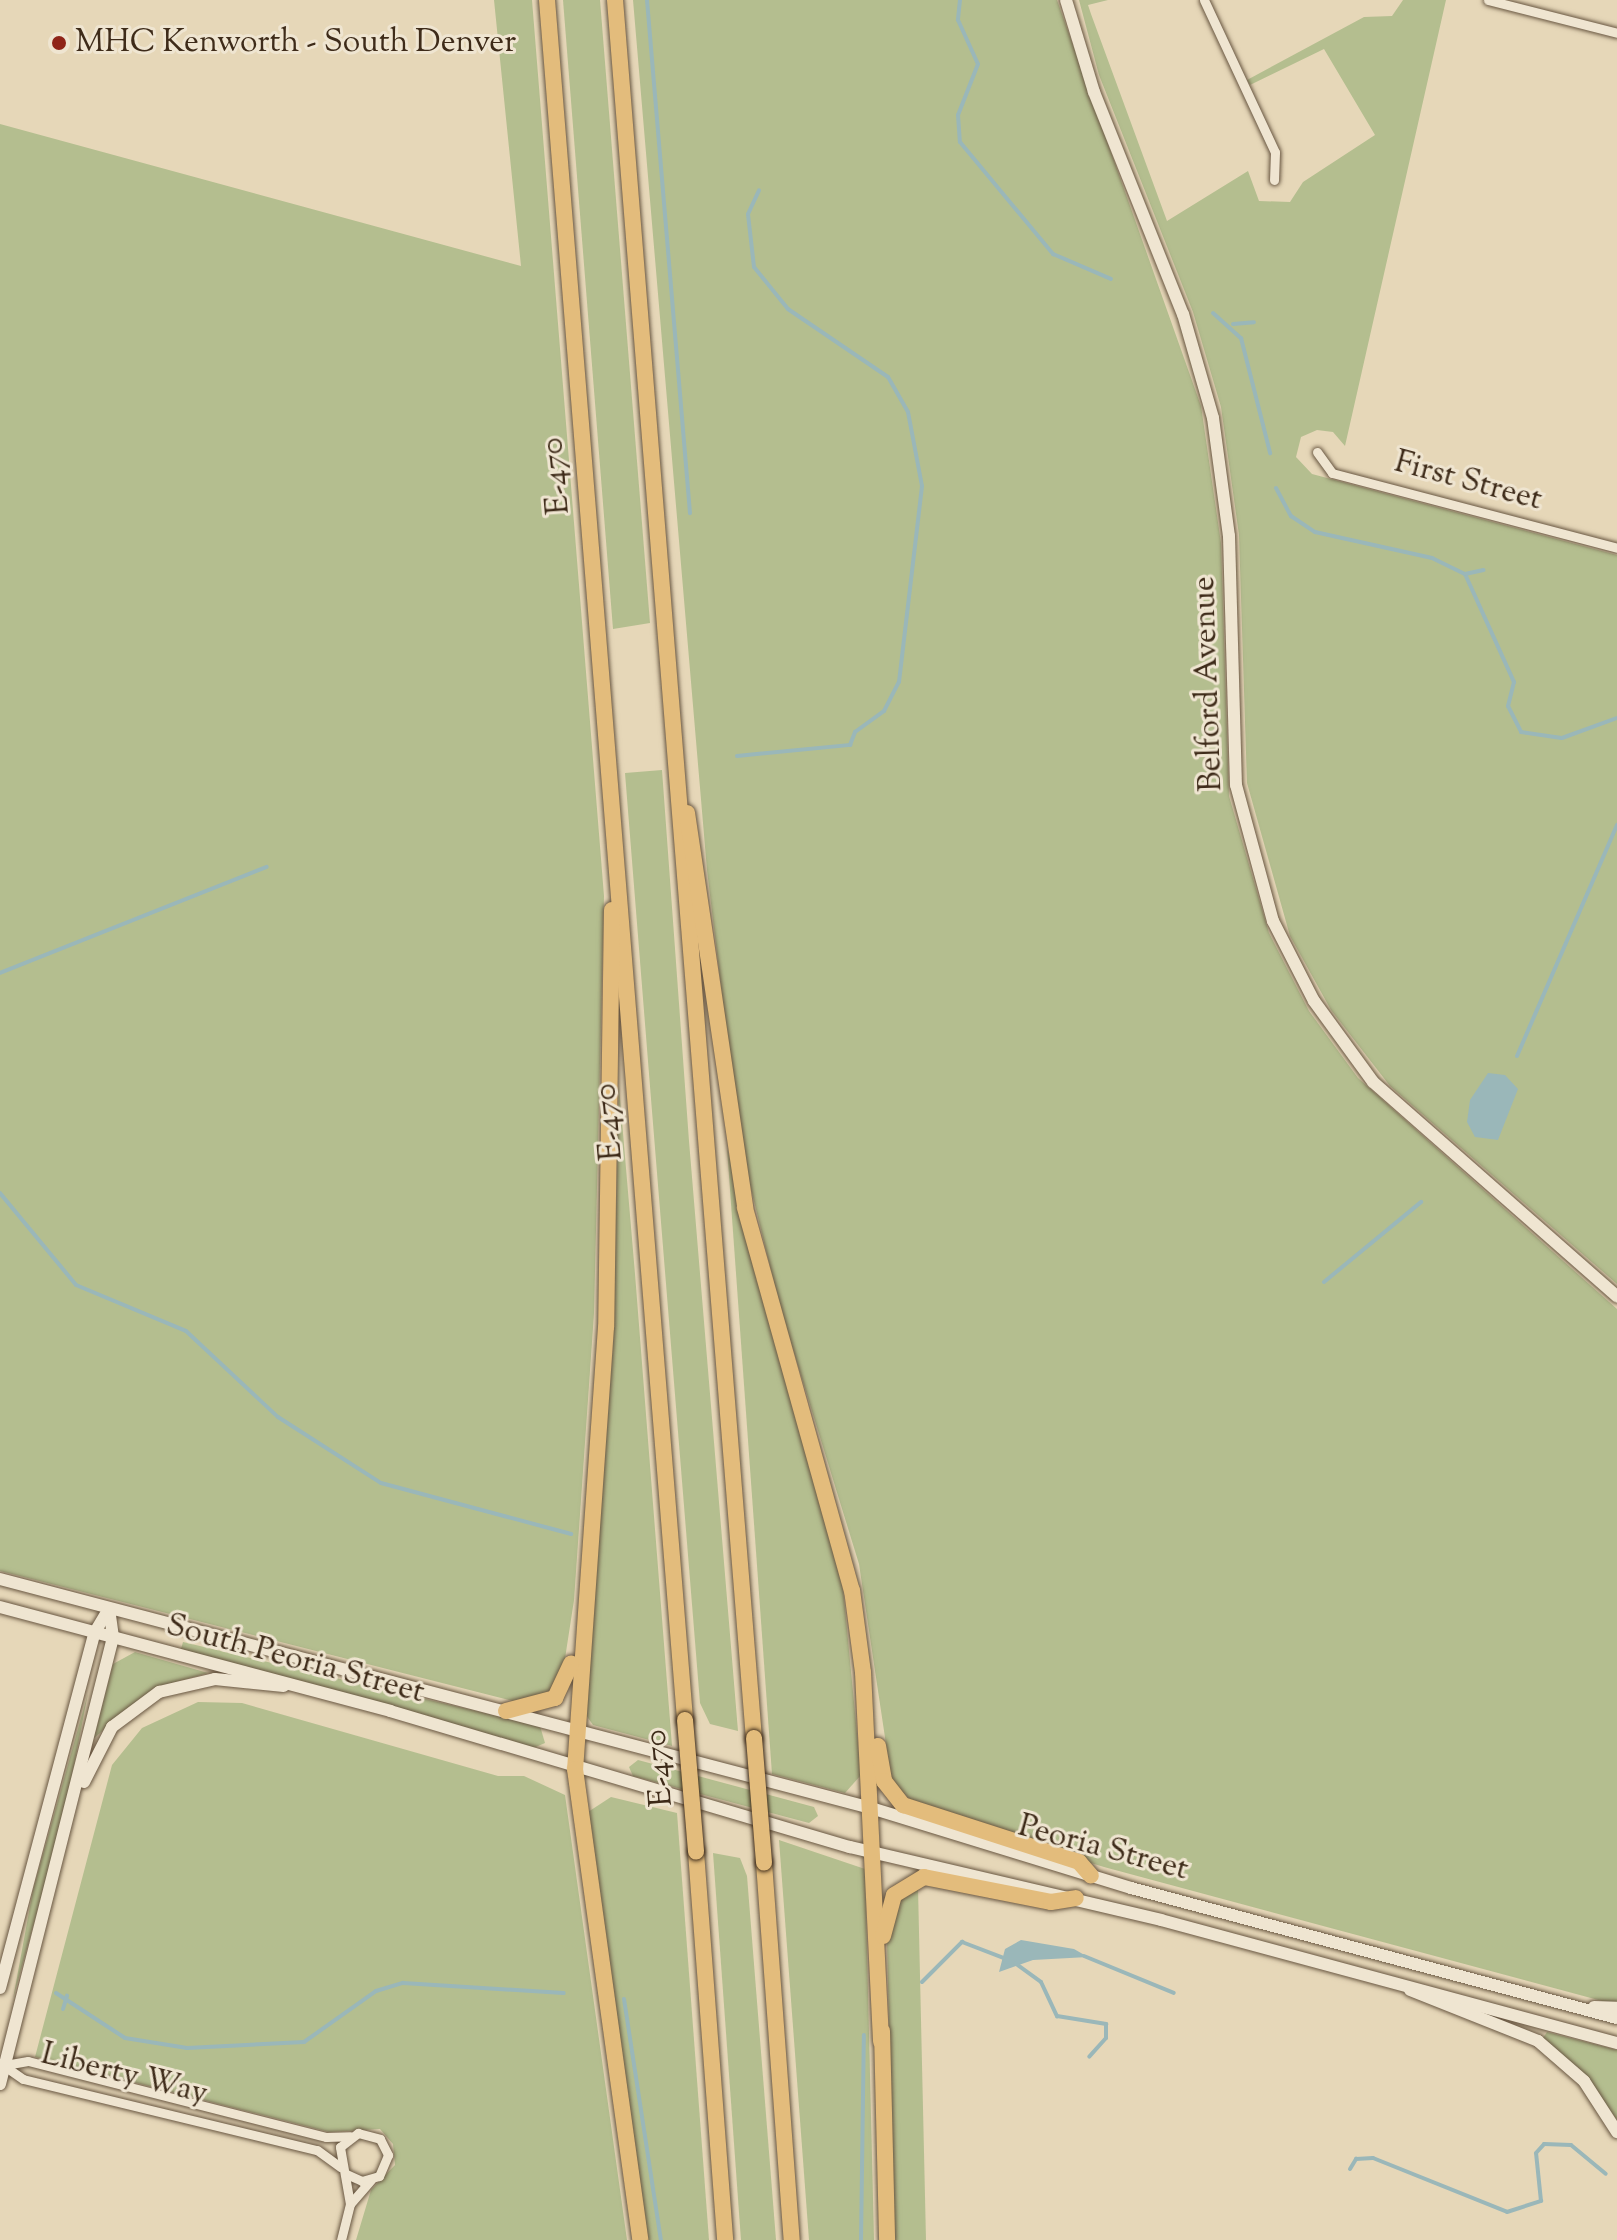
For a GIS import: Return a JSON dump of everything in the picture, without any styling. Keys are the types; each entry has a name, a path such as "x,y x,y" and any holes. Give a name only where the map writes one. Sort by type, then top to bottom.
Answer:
{"highway":[{"name":"E-470","path":"547,0 725,2240"},
{"path":"615,0 792,2240"},
{"path":"678,784 694,838 745,1208 847,1566 881,1773 899,1801 1079,1862 1091,1876"},
{"path":"615,833 606,1327 575,1769 640,2240"},
{"path":"506,1711 543,1704 565,1689 584,1617"},
{"path":"863,1672 887,2240"},
{"path":"881,2042 884,1920 905,1884 935,1877 1051,1902 1076,1898"},
{"path":"613,2061 631,2240"},
{"path":"880,2240 882,2106"}],"main road":[{"name":"Belford Avenue","path":"1066,0 1210,407 1229,536 1236,785 1273,921 1321,1013 1380,1090 1617,1296"},
{"name":"South Peoria Street","path":"0,1579 576,1729"},
{"name":"South Peoria Street","path":"0,1607 290,1685 575,1769"},
{"path":"0,1988 95,1632 109,1609"},
{"path":"0,2084 72,1811 113,1637 109,1609"},
{"path":"72,1811 106,1734 148,1698 202,1680 290,1685"},
{"name":"Peoria Street","path":"576,1729 871,1808 1091,1876 1587,2007 1617,2018"},
{"name":"Peoria Street","path":"575,1769 872,1853 1076,1898 1617,2043"},
{"path":"1405,1986 1422,2000 1538,2041 1584,2081 1617,2132"},
{"path":"1587,2007 1617,2008"}],"street":[{"path":"1204,0 1275,152 1274,180"},
{"path":"1488,0 1617,33"},
{"name":"First Street","path":"1317,452 1332,473 1617,548"},
{"name":"Liberty Way","path":"3,2064 28,2061 321,2136 350,2136"},
{"name":"Liberty Way","path":"3,2064 23,2079 317,2150 343,2170"},
{"path":"341,2240 350,2204 340,2147 350,2136 372,2134 385,2146 385,2169 350,2204"},
{"path":"343,2170 371,2180"}],"green space":[{"path":"494,0 532,0 604,896 594,1313 574,1600 562,1678 547,1694 517,1702 0,1571 0,124 521,266"},
{"path":"563,0 600,0 650,623 613,629"},
{"path":"633,0 1057,0 1201,406 1221,543 1229,796 1269,933 1309,1011 1358,1078 1617,1309 1617,2005 1104,1867 926,1812 892,1784 859,1564 780,1307 740,1144 707,870"},
{"path":"1079,0 1108,0 1088,5 1167,221 1248,171 1259,201 1290,202 1303,182 1375,135 1324,49 1250,85 1247,80 1364,17 1392,16 1403,0 1446,0 1345,446 1333,432 1317,430 1301,437 1296,457 1312,474 1617,555 1617,1284 1390,1086 1331,1010 1290,936 1247,783 1239,535 1221,407 1193,312 1099,75"},
{"path":"662,770 738,1731 710,1724 700,1703 625,773"},
{"path":"619,1086 672,1746 593,1725 586,1715 613,1345"},
{"path":"727,1148 843,1588 861,1775 845,1793 772,1774"},
{"path":"183,1642 540,1726 545,1743 531,1749 181,1649"},
{"path":"135,1652 208,1673 154,1688 94,1738 113,1664"},
{"path":"88,1693 66,1807 13,1999 33,1890"},
{"path":"198,1702 242,1703 498,1776 524,1776 565,1795 627,2240 356,2240 371,2190 395,2165 393,2144 380,2129 329,2132 35,2057 112,1765 142,1728"},
{"path":"638,1760 814,1807 818,1816 809,1823 633,1776 629,1767"},
{"path":"611,1797 677,1813 709,2240 644,2240 588,1812"},
{"path":"779,1840 865,1869 874,2240 809,2240"},
{"path":"713,1853 740,1858 747,1876 776,2240 741,2240"},
{"path":"918,1888 926,2240 894,2240 887,1940 894,1904"},
{"path":"1547,2032 1617,2050 1617,2120 1590,2081 1543,2038"}],"water":[{"path":"1488,1073 1505,1075 1518,1089 1498,1140 1475,1137 1467,1122 1470,1100"},
{"path":"1021,1940 1074,1949 1088,1957 1033,1960 999,1972 1005,1949"}],"waterway":[{"path":"647,0 690,513"},
{"path":"960,0 958,20 978,64 958,115 960,142 1053,254 1111,279"},
{"path":"737,756 850,745 855,732 884,711 899,682 922,486 908,412 888,377 788,309 754,267 748,214 759,190"},
{"path":"1213,313 1241,338 1270,453"},
{"path":"1233,324 1254,322"},
{"path":"1276,488 1291,516 1315,532 1432,558 1465,574 1514,682 1508,706 1521,732 1562,738 1617,718"},
{"path":"1465,574 1484,570"},
{"path":"1517,1056 1617,825"},
{"path":"0,973 267,867"},
{"path":"0,1193 76,1285 186,1331 278,1417 381,1483 571,1534"},
{"path":"1324,1282 1421,1202"},
{"path":"922,1982 962,1942 1004,1958"},
{"path":"1084,1956 1174,1993"},
{"path":"1015,1963 1041,1982 1057,2016 1106,2024 1106,2038 1089,2057"},
{"path":"56,1993 125,2038 187,2048 304,2042 376,1991 403,1983 564,1993"},
{"path":"63,2009 67,1996"},
{"path":"624,1999 661,2240"},
{"path":"861,2240 864,2035"},
{"path":"1350,2169 1356,2159 1373,2158 1507,2212 1541,2201 1536,2153 1544,2144 1571,2145 1606,2174"}],"place":[{"name":"MHC Kenworth - South Denver","path":"59,43"}]}
